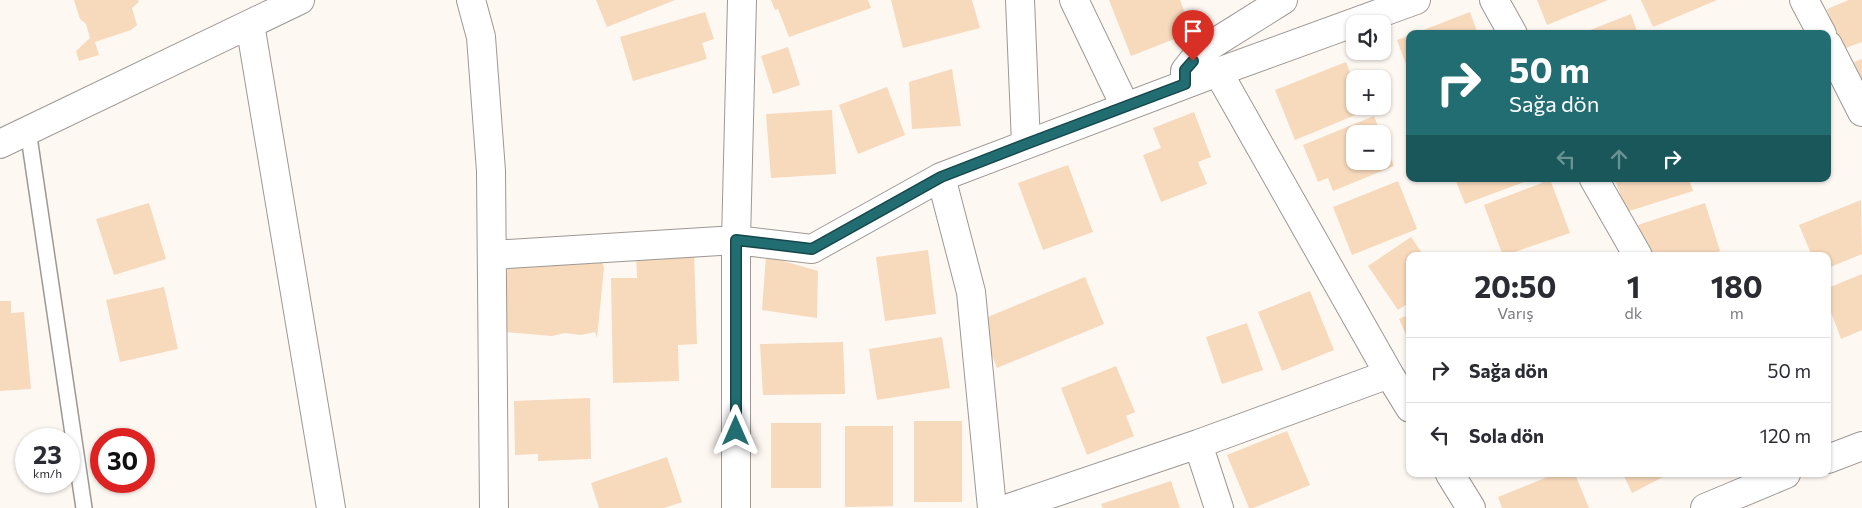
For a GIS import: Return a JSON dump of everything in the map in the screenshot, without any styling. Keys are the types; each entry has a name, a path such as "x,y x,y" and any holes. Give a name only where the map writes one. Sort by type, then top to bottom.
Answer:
{"street":[{"path":"0,144 300,0"},
{"path":"471,0 481,37 491,171 494,508"},
{"path":"736,508 736,240 742,0"},
{"path":"1020,0 1026,144"},
{"path":"1074,0 1126,106"},
{"path":"1185,84 1185,70 1200,52 1283,0"},
{"path":"492,255 736,240 812,249 941,177 1218,72 1374,7 1416,0"},
{"path":"1494,0 1511,30"},
{"path":"1804,0 1820,30"},
{"path":"250,24 331,508"},
{"path":"1831,51 1862,112"},
{"path":"1218,72 1406,402"},
{"path":"941,177 971,292 992,508"},
{"path":"1596,182 1636,252"},
{"path":"1009,508 1198,444 1389,374"},
{"path":"1198,444 1219,508"},
{"path":"1831,458 1862,446"},
{"path":"1452,477 1471,508"},
{"path":"1705,508 1769,477"}],"lane":[{"path":"28,130 84,508"}],"building":[{"path":"74,0 138,0 139,2 132,8 137,25 131,30 95,42 99,55 79,61 76,51 90,38 86,24 80,19"},
{"path":"596,0 675,0 607,27"},
{"path":"771,0 868,0 871,8 789,37 778,9 775,10"},
{"path":"891,0 972,0 980,28 903,48"},
{"path":"1109,0 1180,0 1192,32 1131,56"},
{"path":"1537,0 1608,0 1547,25"},
{"path":"1641,0 1717,0 1653,27"},
{"path":"1849,0 1862,0 1862,42 1843,49 1827,9"},
{"path":"705,12 714,39 702,43 707,59 633,81 620,37"},
{"path":"1470,12 1477,30 1423,30"},
{"path":"1631,14 1637,30 1590,30"},
{"path":"1406,37 1406,64 1397,40"},
{"path":"788,47 800,85 773,94 761,56"},
{"path":"1862,59 1862,81 1854,62"},
{"path":"1346,62 1349,70 1346,70 1346,115 1355,115 1295,140 1275,90"},
{"path":"952,69 961,126 912,129 909,82"},
{"path":"887,87 905,135 858,154 839,105"},
{"path":"832,110 836,174 771,178 766,114"},
{"path":"1194,112 1211,157 1198,162 1207,184 1161,202 1143,155 1161,148 1153,128"},
{"path":"1374,116 1378,125 1352,125"},
{"path":"1346,127 1346,170 1384,170 1333,191 1328,178 1318,182 1303,145"},
{"path":"1068,165 1093,232 1043,250 1018,183"},
{"path":"1398,181 1417,229 1352,255 1333,207"},
{"path":"1456,182 1524,182 1465,204"},
{"path":"1551,182 1570,233 1515,252 1502,252 1484,205 1542,183"},
{"path":"1616,182 1690,182 1693,191 1626,212"},
{"path":"1861,200 1862,254 1831,267 1831,252 1810,252 1799,225"},
{"path":"149,203 166,259 114,275 96,219"},
{"path":"1705,203 1720,251 1648,252 1638,225"},
{"path":"1411,237 1421,252 1406,252 1406,305 1398,310 1368,266"},
{"path":"928,250 936,314 885,321 876,257"},
{"path":"694,252 697,344 678,345 679,381 613,383 611,278 637,278 636,254"},
{"path":"766,256 818,271 817,318 762,310"},
{"path":"602,261 604,268 597,338 595,332 581,335 565,333 552,336 505,332 503,323 508,263"},
{"path":"1862,274 1862,330 1841,339 1831,312 1831,287"},
{"path":"1085,277 1104,324 997,368 978,321"},
{"path":"164,287 178,349 120,362 106,300"},
{"path":"1310,291 1334,350 1282,371 1258,312"},
{"path":"0,301 11,301 11,313 24,312 31,389 0,391"},
{"path":"1406,316 1406,334 1399,319"},
{"path":"1247,323 1263,370 1222,384 1206,337"},
{"path":"942,337 950,388 877,400 869,349"},
{"path":"843,342 845,394 763,395 760,344"},
{"path":"1116,366 1135,412 1126,416 1134,436 1087,455 1061,388"},
{"path":"590,398 591,459 538,461 538,454 515,455 514,401"},
{"path":"914,421 962,421 962,502 914,502"},
{"path":"771,423 821,423 821,488 771,488"},
{"path":"845,426 893,426 893,506 845,507"},
{"path":"1287,431 1310,485 1249,508 1227,455"},
{"path":"667,457 682,502 664,508 599,508 591,483"},
{"path":"1548,477 1576,477 1589,508 1502,508 1498,497"},
{"path":"1624,477 1663,477 1632,493"},
{"path":"1171,481 1180,508 1103,508 1101,504"}],"route":[{"path":"736,431 736,240 812,249 941,177 1185,84 1185,70 1193,61"}]}
